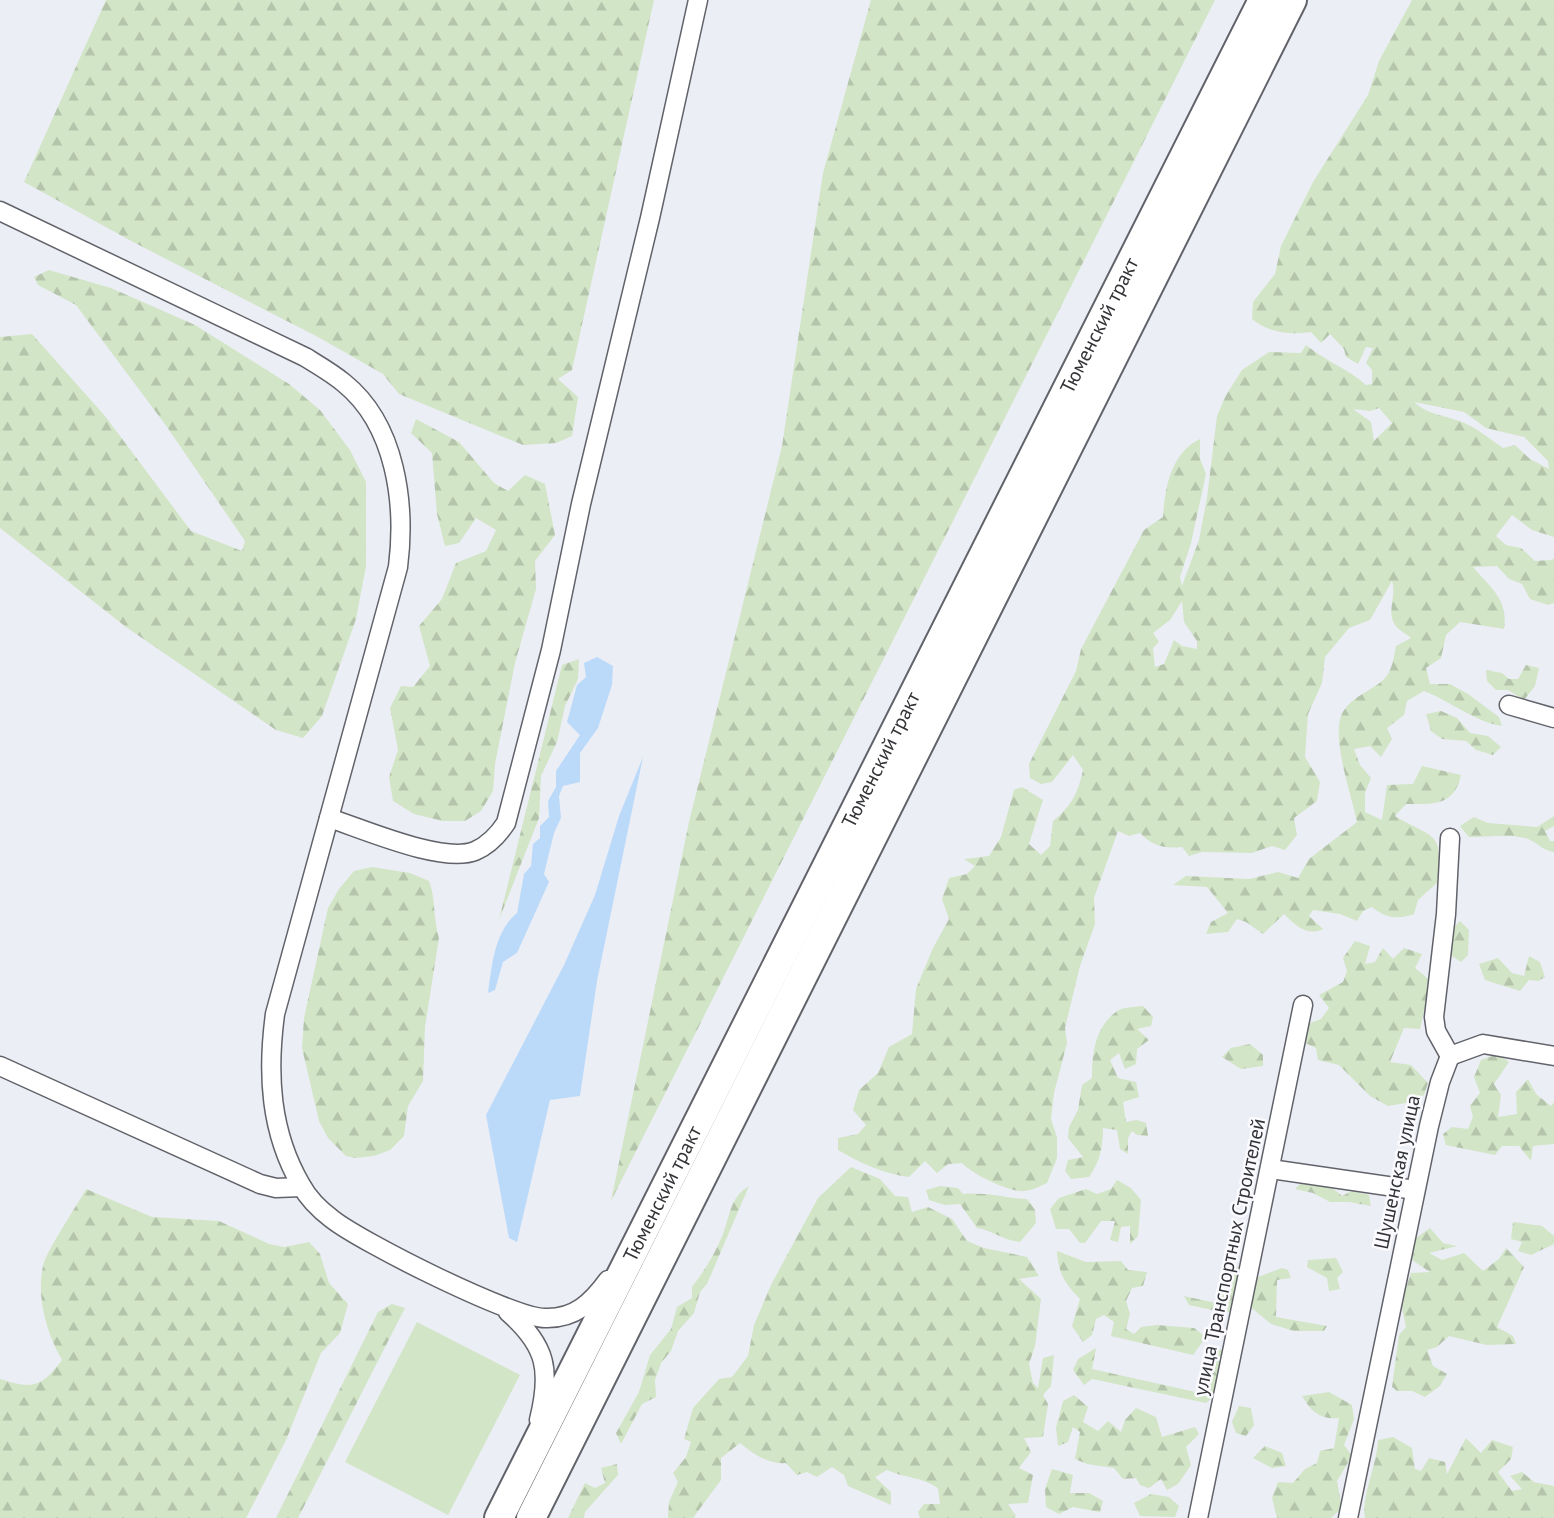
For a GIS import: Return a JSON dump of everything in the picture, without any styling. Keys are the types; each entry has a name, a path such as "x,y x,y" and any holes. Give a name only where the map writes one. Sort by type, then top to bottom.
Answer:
{"main road":[{"name":"Тюменский тракт","path":"499,1518 1263,0"},
{"name":"Тюменский тракт","path":"531,1518 1292,0"}],"street":[{"path":"329,818 444,854 475,851 497,835 506,823 551,650 581,504 650,218 698,0"},
{"path":"0,211 305,357 345,383 375,418 392,461 401,516 401,544 393,590 281,989 271,1041 270,1083 277,1129 302,1187 332,1219 353,1232 500,1305 543,1318 580,1310 596,1296 641,1235"},
{"path":"1509,705 1554,718"},
{"path":"1450,838 1446,914 1434,1017 1436,1031 1450,1056 1483,1044 1554,1056"},
{"name":"улица Транспортных Строителей","path":"1198,1518 1303,1005"},
{"name":"Шушенская улица","path":"1348,1518 1415,1190 1440,1082 1450,1056"},
{"path":"0,1066 260,1184 276,1188 302,1187"},
{"path":"1270,1169 1415,1190"},
{"path":"500,1305 534,1338 544,1364 544,1400 530,1457"}],"green space":[{"path":"106,0 654,0 572,370 558,379 578,397 572,436 556,443 523,445 399,394 383,374 318,337 133,242 24,182"},
{"path":"871,0 1215,0 611,1201 689,822 782,446 823,173"},
{"path":"1412,0 1554,0 1554,537 1532,530 1512,515 1496,536 1506,545 1521,548 1535,561 1554,558 1554,603 1548,605 1530,599 1522,584 1509,579 1497,566 1473,567 1501,602 1505,619 1504,629 1460,622 1446,635 1441,658 1426,668 1430,684 1450,684 1468,694 1499,717 1502,726 1472,716 1424,691 1407,701 1404,715 1387,728 1392,739 1381,757 1370,746 1354,749 1360,765 1371,778 1365,793 1365,812 1382,820 1387,785 1413,784 1422,766 1461,775 1458,785 1447,798 1433,803 1406,804 1395,816 1433,838 1437,844 1439,866 1437,883 1418,900 1414,914 1408,916 1387,916 1372,907 1363,911 1357,921 1340,914 1313,910 1309,916 1323,929 1307,931 1297,926 1284,914 1263,934 1246,922 1237,919 1228,932 1206,934 1211,922 1228,913 1207,887 1173,885 1186,876 1249,879 1278,872 1298,878 1309,859 1357,822 1341,754 1339,727 1341,716 1349,704 1386,677 1396,646 1411,638 1396,627 1392,620 1392,581 1370,620 1349,628 1325,657 1322,683 1308,714 1305,757 1320,782 1317,801 1294,818 1297,835 1285,850 1272,846 1252,853 1202,852 1189,856 1182,847 1159,846 1140,833 1129,836 1118,831 1094,898 1095,924 1080,966 1065,1028 1067,1043 1054,1093 1051,1119 1057,1137 1057,1158 1047,1183 1030,1190 1019,1191 989,1180 962,1163 948,1164 937,1173 925,1161 909,1177 881,1171 838,1150 838,1138 858,1134 866,1125 853,1110 859,1090 878,1073 889,1047 912,1034 916,989 933,948 949,919 942,899 949,878 967,874 975,866 964,859 989,856 1001,837 1014,790 1022,787 1043,800 1029,844 1041,855 1050,846 1053,821 1069,805 1079,786 1083,770 1073,755 1052,782 1041,784 1030,778 1029,764 1076,671 1081,649 1144,530 1163,517 1168,483 1176,462 1190,445 1200,439 1200,459 1206,474 1191,543 1180,577 1182,586 1199,540 1207,498 1217,416 1226,395 1242,370 1269,352 1301,353 1306,345 1366,385 1372,384 1372,370 1366,363 1373,348 1366,347 1358,364 1346,357 1344,349 1330,334 1321,343 1311,332 1280,332 1252,319 1253,302 1275,274 1281,246 1313,182 1368,95 1379,61","holes":["1414,402 1464,412 1486,428 1524,437 1548,461 1549,469 1530,459 1515,445 1503,448 1468,424 1419,406","1379,408 1392,423 1374,441 1371,422 1353,409 1370,411","1182,601 1184,622 1197,641 1197,649 1182,646 1174,640 1164,664 1155,667 1153,648 1159,642 1153,633 1170,620"]},
{"path":"49,270 111,288 195,325 289,384 320,410 350,450 366,482 366,566 356,619 322,716 303,738 276,730 126,627 0,528 0,337 32,334 105,416 191,531 242,551 245,541 167,427 76,305 38,285 34,277"},
{"path":"416,419 459,442 494,483 508,491 525,475 545,484 555,535 535,561 536,589 515,663 495,764 493,791 481,811 465,821 443,821 414,814 393,801 389,777 398,750 390,708 401,686 413,687 430,666 419,626 442,599 456,563 486,551 496,530 476,518 459,543 445,546 437,514 432,453 411,433"},
{"path":"579,659 578,679 565,706 557,742 541,776 539,818 499,920 562,665"},
{"path":"1526,665 1539,668 1535,686 1524,700 1508,690 1496,690 1487,681 1486,670 1502,673 1509,679 1518,679"},
{"path":"1441,711 1457,718 1470,733 1488,736 1501,747 1493,755 1476,750 1466,741 1442,739 1431,731 1426,714"},
{"path":"1554,816 1554,826 1545,831 1550,841 1554,841 1554,852 1521,837 1469,837 1460,826 1474,817 1488,823 1537,827"},
{"path":"372,867 410,873 429,881 439,938 425,1027 423,1081 408,1106 404,1136 390,1150 374,1156 355,1158 346,1156 328,1138 319,1121 302,1048 304,1018 328,908 339,889 354,871"},
{"path":"1460,921 1469,930 1468,955 1461,962 1449,954 1446,936"},
{"path":"1355,941 1370,946 1365,964 1375,962 1383,948 1393,959 1404,948 1422,954 1415,968 1431,981 1420,1029 1404,1028 1390,1062 1411,1065 1428,1083 1424,1095 1406,1103 1388,1106 1370,1096 1339,1065 1318,1060 1316,1048 1303,1042 1305,1025 1321,1019 1329,1008 1319,995 1343,982 1347,971 1343,958"},
{"path":"1529,956 1540,962 1545,977 1538,981 1529,980 1520,991 1485,980 1479,964 1498,958 1512,973 1524,976"},
{"path":"1143,1006 1153,1017 1151,1026 1137,1029 1149,1040 1137,1049 1136,1064 1125,1069 1119,1053 1110,1060 1118,1078 1136,1082 1139,1097 1123,1102 1126,1122 1137,1120 1146,1123 1148,1136 1137,1135 1132,1131 1128,1138 1128,1154 1120,1149 1117,1130 1103,1128 1100,1154 1093,1171 1089,1177 1071,1179 1065,1171 1068,1160 1083,1157 1068,1138 1069,1127 1078,1110 1082,1085 1092,1078 1096,1040 1105,1023 1119,1010"},
{"path":"1250,1044 1263,1055 1263,1066 1241,1069 1222,1057 1231,1048"},
{"path":"1498,1054 1509,1062 1494,1084 1501,1095 1498,1117 1517,1114 1516,1092 1528,1079 1536,1094 1551,1106 1554,1102 1554,1144 1533,1146 1531,1161 1519,1146 1502,1146 1495,1155 1446,1145 1443,1134 1452,1127 1468,1129 1473,1117 1470,1106 1480,1093 1474,1077 1481,1060"},
{"path":"851,1167 880,1179 895,1196 908,1197 912,1212 928,1207 952,1219 967,1241 984,1248 1027,1257 1039,1276 1019,1279 1041,1299 1035,1346 1029,1364 1033,1383 1038,1388 1043,1358 1054,1355 1051,1386 1043,1395 1048,1404 1043,1437 1024,1438 1031,1452 1019,1468 1033,1475 1028,1503 1008,1504 1016,1516 1014,1518 920,1518 918,1512 924,1504 940,1504 938,1488 926,1482 887,1470 875,1477 891,1492 891,1505 848,1486 844,1475 832,1467 817,1477 807,1472 797,1475 786,1463 767,1460 740,1443 721,1458 721,1480 693,1518 668,1518 669,1502 678,1482 673,1473 686,1457 691,1442 684,1439 693,1408 719,1379 732,1377 748,1356 754,1325 772,1283 818,1198"},
{"path":"1305,1179 1329,1185 1342,1196 1352,1191 1369,1195 1371,1206 1349,1202 1330,1202 1313,1193 1295,1189"},
{"path":"1117,1180 1131,1188 1141,1200 1138,1236 1130,1244 1130,1226 1121,1227 1118,1242 1110,1240 1115,1221 1101,1221 1085,1243 1080,1243 1069,1229 1056,1229 1050,1209 1059,1198 1086,1189 1097,1194 1111,1189"},
{"path":"749,1186 707,1284 700,1292 694,1313 678,1331 671,1351 661,1363 655,1380 656,1397 642,1404 621,1444 616,1433 639,1392 650,1355 671,1329 677,1307 692,1298 692,1287 717,1248 734,1201"},
{"path":"940,1186 958,1188 963,1194 1027,1199 1035,1210 1036,1223 1020,1242 977,1228 960,1204 945,1205 929,1200 926,1190"},
{"path":"86,1189 152,1217 219,1221 269,1244 284,1247 309,1242 320,1254 329,1283 348,1304 340,1333 321,1353 286,1440 246,1518 0,1518 0,1379 20,1384 35,1384 48,1376 62,1360 44,1315 41,1278 45,1259"},
{"path":"1513,1222 1542,1226 1554,1236 1554,1244 1531,1255 1518,1251 1522,1242 1511,1239"},
{"path":"1430,1228 1443,1243 1457,1246 1429,1253 1442,1260 1464,1253 1483,1271 1499,1259 1506,1248 1524,1267 1497,1327 1513,1336 1516,1344 1487,1345 1449,1336 1437,1347 1427,1350 1433,1366 1447,1374 1440,1386 1425,1397 1412,1391 1397,1391 1392,1387 1399,1335 1406,1327 1401,1303 1411,1273 1430,1272 1412,1260 1416,1238"},
{"path":"1057,1251 1086,1262 1121,1261 1128,1270 1147,1272 1143,1286 1132,1288 1126,1301 1130,1314 1126,1329 1134,1334 1141,1327 1157,1325 1194,1328 1206,1337 1193,1355 1111,1336 1114,1322 1104,1315 1096,1319 1092,1335 1083,1342 1072,1326 1080,1299 1063,1278"},
{"path":"1336,1258 1343,1272 1337,1278 1340,1289 1329,1291 1327,1278 1307,1267 1308,1260"},
{"path":"1244,1264 1236,1308 1226,1313 1189,1305 1184,1296 1220,1304 1229,1270"},
{"path":"1282,1268 1288,1270 1291,1278 1277,1280 1276,1317 1327,1326 1324,1331 1294,1331 1271,1324 1248,1305 1255,1278"},
{"path":"392,1304 405,1308 298,1518 276,1518 378,1312"},
{"path":"417,1322 520,1375 448,1515 345,1462"},
{"path":"1096,1348 1092,1369 1200,1393 1208,1358 1213,1350 1225,1350 1219,1392 1206,1403 1092,1379 1084,1385 1073,1370 1078,1359"},
{"path":"1329,1392 1352,1405 1354,1419 1344,1445 1352,1456 1337,1481 1342,1508 1331,1518 1277,1518 1272,1498 1278,1482 1293,1483 1305,1469 1317,1463 1320,1451 1334,1448 1339,1418 1327,1418 1317,1414 1302,1396"},
{"path":"1074,1395 1088,1407 1083,1422 1098,1431 1108,1421 1121,1432 1125,1420 1136,1408 1156,1417 1162,1437 1195,1427 1199,1434 1186,1447 1191,1465 1178,1484 1167,1490 1161,1479 1149,1488 1140,1485 1136,1478 1123,1479 1114,1468 1087,1464 1075,1459 1080,1432 1073,1427 1068,1442 1058,1446 1056,1428 1063,1401"},
{"path":"1239,1406 1251,1408 1254,1425 1246,1436 1236,1433 1232,1422"},
{"path":"1393,1437 1412,1448 1415,1469 1421,1471 1429,1458 1445,1462 1447,1474 1466,1438 1481,1453 1492,1440 1513,1447 1511,1459 1498,1472 1512,1491 1522,1489 1510,1476 1522,1472 1534,1482 1554,1486 1554,1518 1365,1518 1365,1500 1378,1440"},
{"path":"1265,1446 1282,1453 1286,1466 1272,1468 1253,1458"},
{"path":"617,1464 618,1475 585,1512 584,1518 568,1518 585,1483 595,1488 605,1483 601,1468"},
{"path":"1052,1469 1073,1475 1070,1493 1089,1493 1103,1501 1100,1512 1073,1507 1059,1514 1046,1507 1045,1489"},
{"path":"1151,1494 1169,1497 1179,1506 1175,1517 1140,1516 1134,1503"}],"water":[{"path":"597,657 613,666 612,685 598,728 580,753 580,782 563,786 559,796 561,818 554,833 544,874 549,882 517,953 503,962 495,990 488,993 495,950 503,930 517,913 524,874 531,866 533,844 540,838 540,826 549,817 548,801 556,787 556,771 580,735 567,722 577,685 586,677 584,663"},
{"path":"643,757 597,981 580,1096 550,1100 517,1242 509,1238 486,1115 564,965 595,895 619,816"}]}
